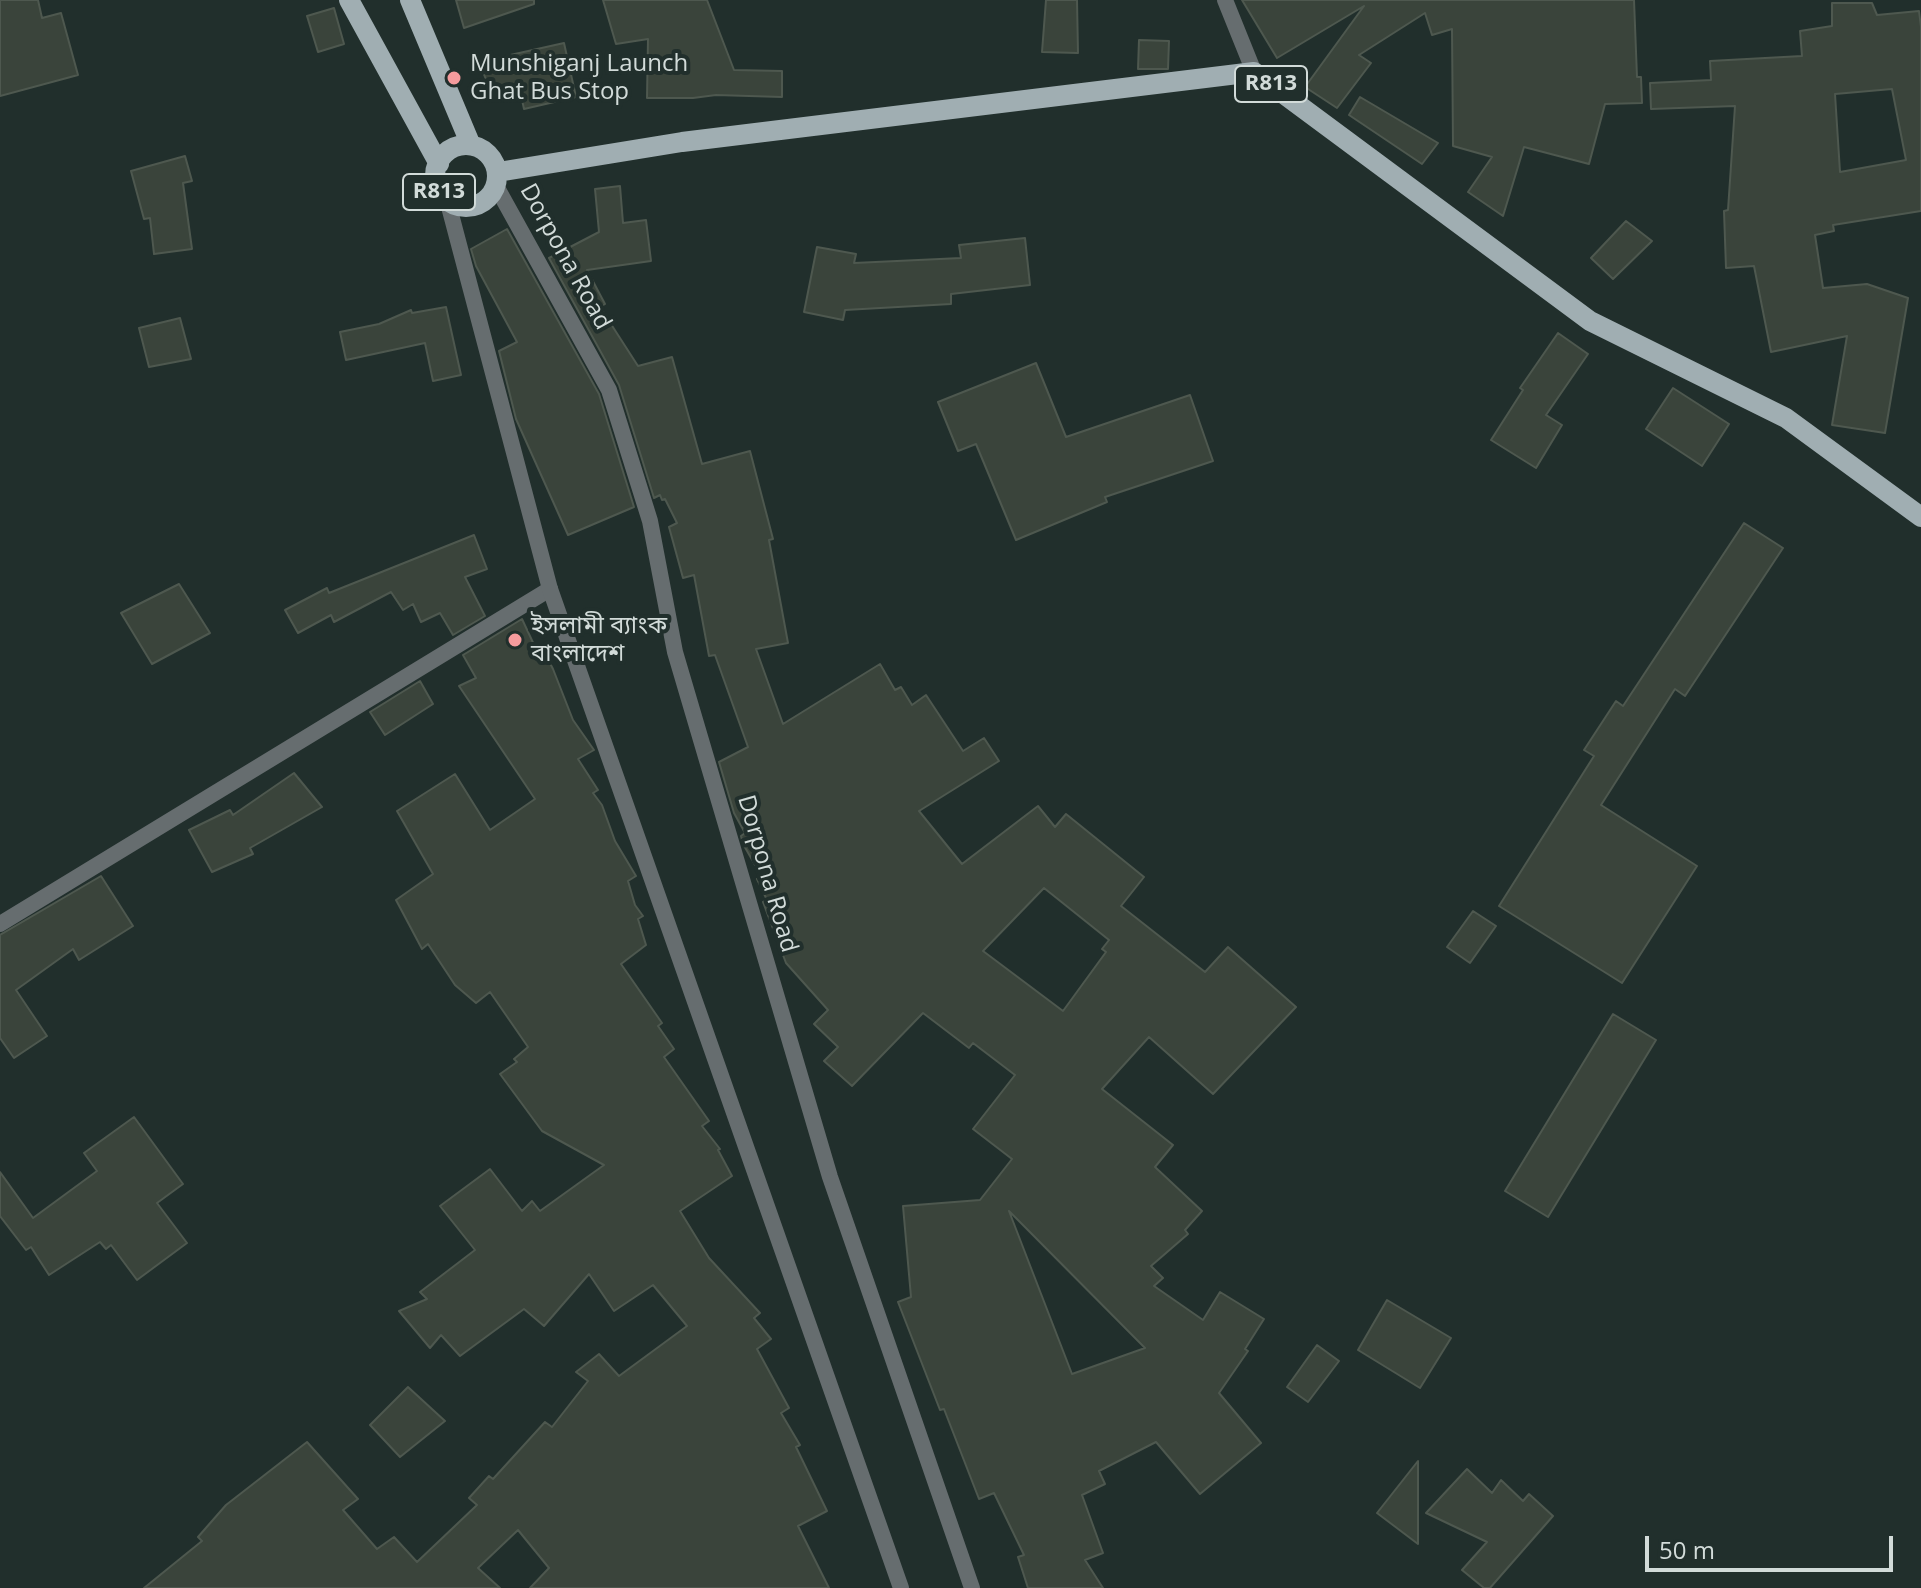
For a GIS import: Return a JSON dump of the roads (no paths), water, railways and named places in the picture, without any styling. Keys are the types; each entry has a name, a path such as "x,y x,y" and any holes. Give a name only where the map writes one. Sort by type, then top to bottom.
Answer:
{"main road":[{"name":"R813","path":"349,0 439,164"},
{"name":"R813","path":"410,0 470,143"},
{"name":"R813","path":"497,179 682,142 1254,72 1590,321 1786,418 1921,517"},
{"name":"R813","path":"470,143 484,149 493,159 497,179 489,198 476,205 462,207 448,203 439,192 435,179 439,164 444,153 456,145 470,143"}],"street":[{"path":"1225,0 1254,72"},
{"name":"Dorpona Road","path":"497,179 609,390 650,521 675,652 830,1177 972,1588"},
{"path":"448,203 550,589 901,1588"},
{"path":"0,924 550,589"}],"place":[{"name":"Munshiganj Launch Ghat Bus Stop","path":"454,78"},
{"name":"ইসলামী ব্যাংক বাংলাদেশ","path":"515,640"}]}
